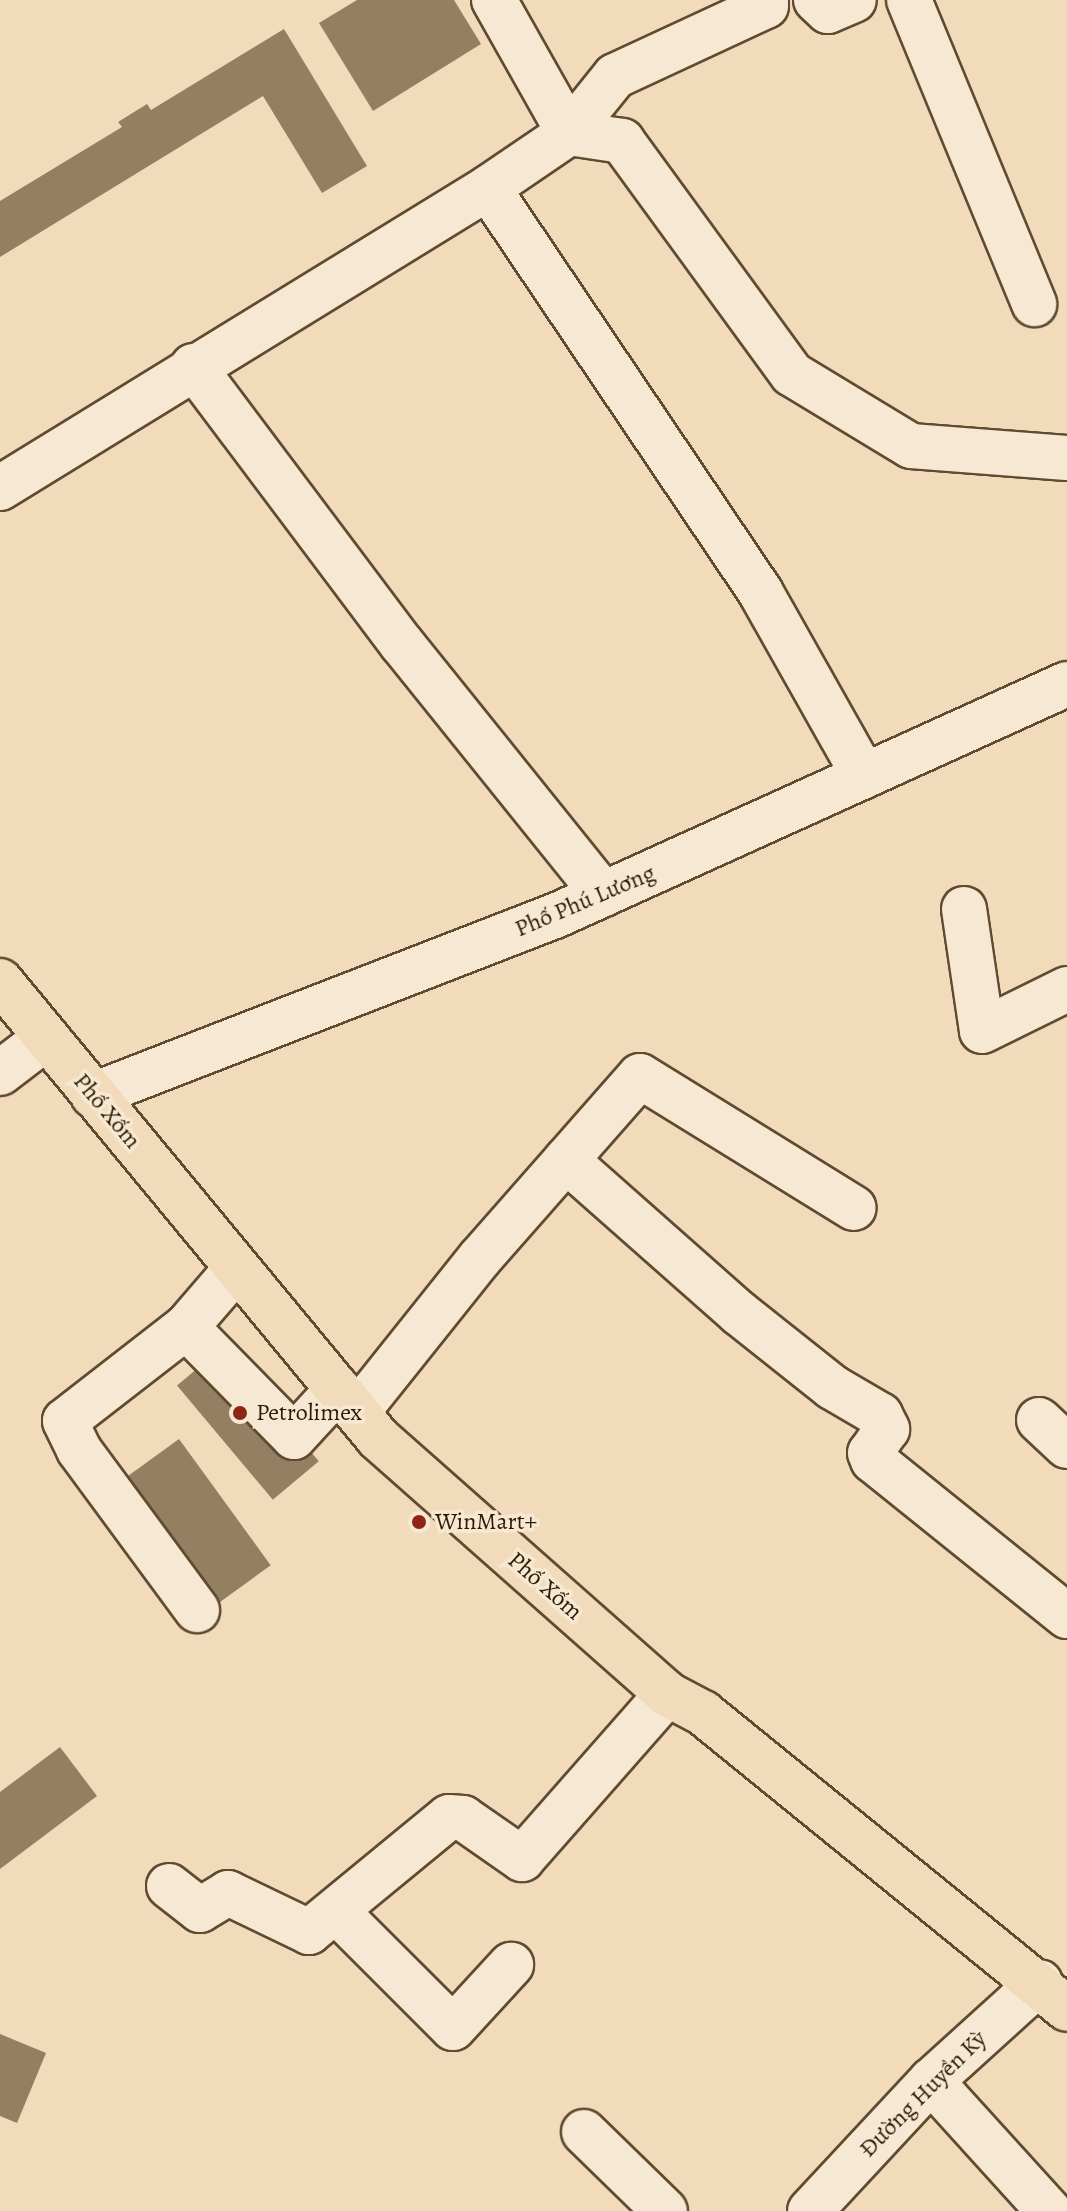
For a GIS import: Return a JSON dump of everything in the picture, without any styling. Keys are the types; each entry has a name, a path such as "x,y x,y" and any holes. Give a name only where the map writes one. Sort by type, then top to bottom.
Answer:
{"highway":[{"name":"Phố Xốm","path":"0,981 378,1438 667,1694 703,1713 1053,1995"}],"street":[{"path":"494,0 569,133"},
{"path":"0,488 193,366 488,188 569,133 615,76 766,6 766,0"},
{"path":"816,0 828,11 854,0"},
{"path":"909,0 1034,304"},
{"path":"569,133 622,141 792,374 911,446 1067,458"},
{"path":"488,188 761,593 864,776"},
{"path":"193,366 402,644 603,894"},
{"name":"Phố Phú Lương","path":"93,1095 603,894 1067,684"},
{"path":"964,909 982,1031 1067,989"},
{"path":"0,1073 46,1038"},
{"path":"186,1327 294,1437 348,1401 640,1076 854,1208"},
{"path":"566,1160 739,1313 832,1387 880,1415 887,1429 870,1453 873,1460 1067,1616"},
{"path":"197,1610 66,1429 70,1413 186,1327 237,1268"},
{"path":"169,1886 200,1910 233,1894 295,1930 309,1932 449,1817 463,1818 522,1859 667,1694"},
{"path":"336,1911 453,2028 511,1965"},
{"name":"Đường Huyền Kỳ","path":"810,2211 931,2081 1053,1995"},
{"path":"931,2081 1049,2211"},
{"path":"584,2132 665,2211"}],"building":[{"path":"357,0 454,0 481,44 373,111 319,23"},
{"path":"284,29 367,166 322,193 263,96 0,257 0,201 122,127 118,122 147,104 151,110"},
{"path":"223,1347 319,1461 273,1500 177,1386"},
{"path":"179,1439 271,1565 215,1606 123,1480"},
{"path":"60,1747 97,1796 0,1869 0,1792"},
{"path":"0,2034 46,2053 17,2123 0,2116"}],"place":[{"name":"Petrolimex","path":"240,1413"},
{"name":"WinMart+","path":"419,1522"}]}
